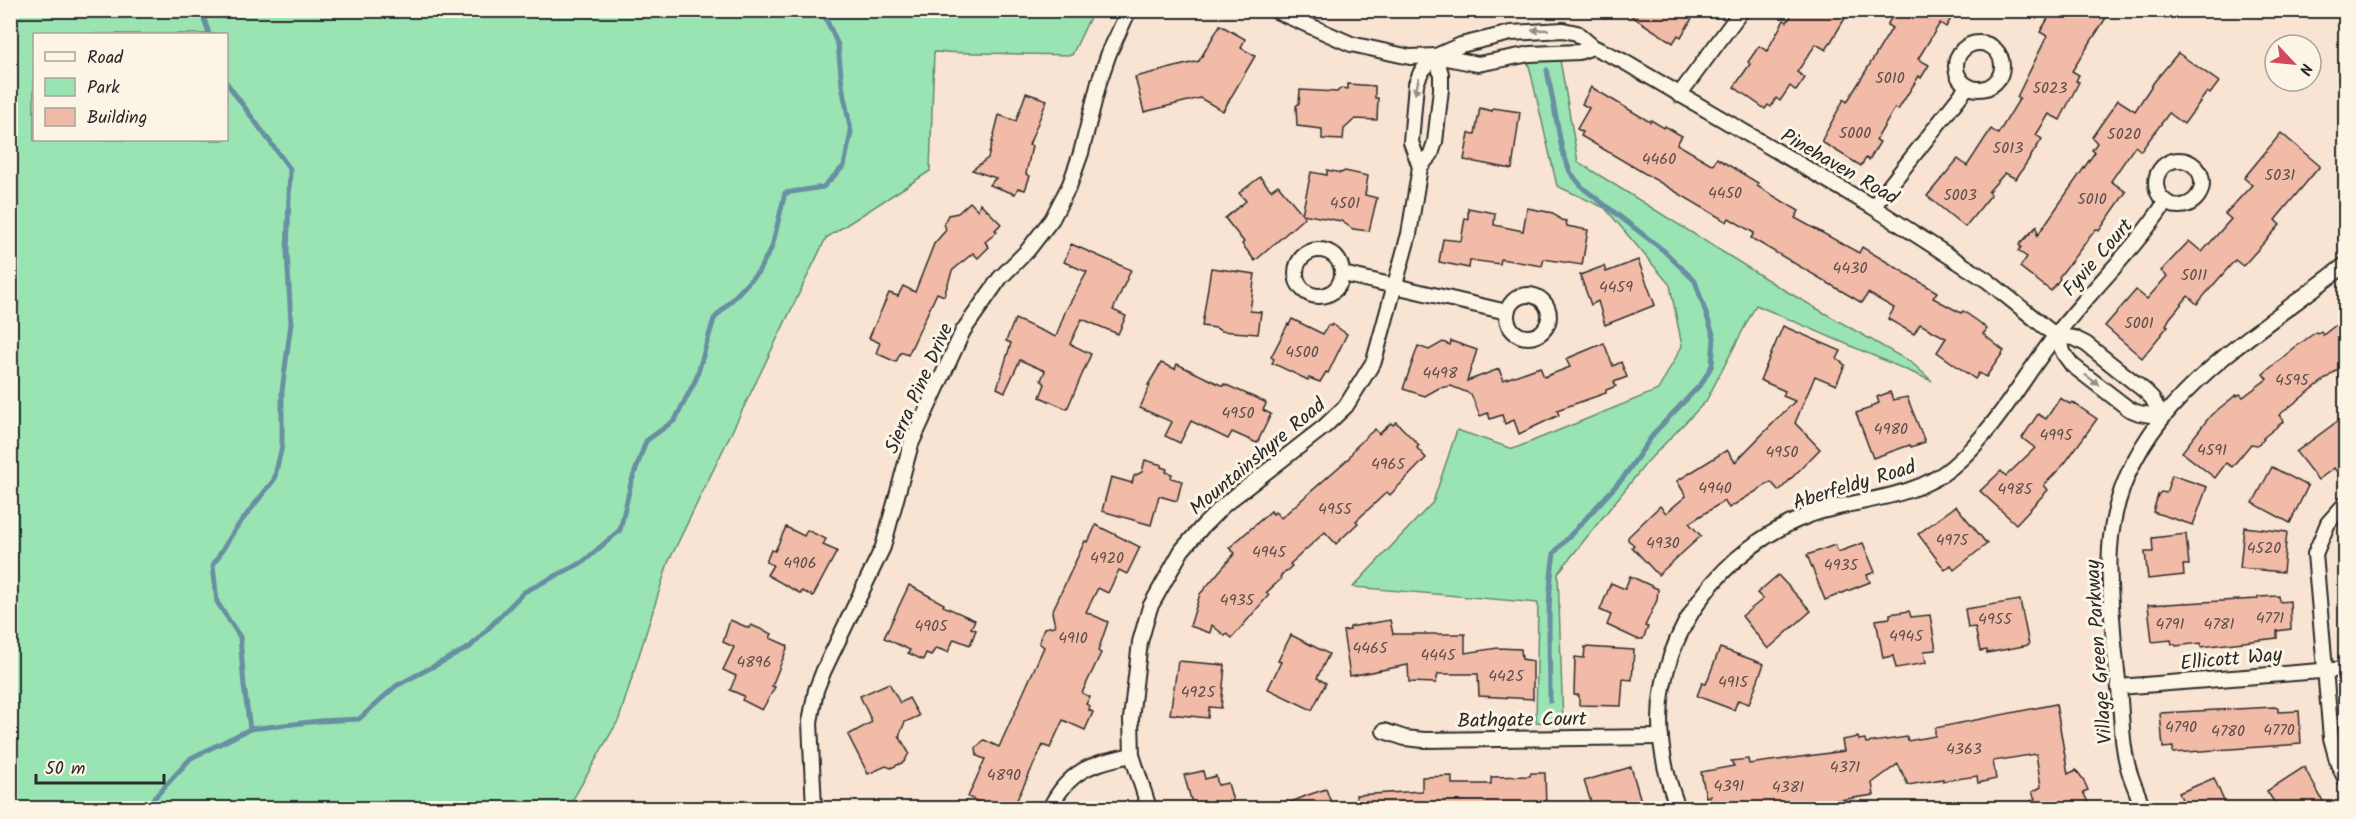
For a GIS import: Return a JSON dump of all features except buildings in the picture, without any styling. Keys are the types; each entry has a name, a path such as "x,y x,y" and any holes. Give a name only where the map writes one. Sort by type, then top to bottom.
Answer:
{"street":[{"name":"Sierra Pine Drive","path":"814,808 810,722 816,690 883,547 911,444 963,331 1000,278 1028,250 1052,219 1070,184 1081,153 1108,53 1129,10"},
{"name":"Pinehaven Road","path":"1274,10 1350,44 1410,57 1436,56 1478,64 1530,54 1579,52 1593,47"},
{"path":"1679,95 1742,10"},
{"name":"Pinehaven Road","path":"1436,56 1461,45 1510,33 1537,30 1563,30 1577,33 1593,47 1621,60 1873,207 1988,280 2056,336 2064,354 2073,365 2129,409 2162,417"},
{"name":"Mountainshyre Road","path":"1149,808 1132,755 1131,719 1140,642 1150,607 1182,550 1225,504 1323,427 1346,406 1374,361 1396,285 1415,204 1420,167 1411,142 1416,84 1421,72 1436,56"},
{"name":"Mountainshyre Road","path":"1420,167 1431,154 1435,142 1441,89 1441,74 1436,56"},
{"path":"1873,207 1968,86"},
{"name":"Fyvie Court","path":"2056,336 2146,230 2165,203"},
{"name":"Village Green Parkway","path":"2143,808 2130,773 2123,741 2114,653 2110,548 2120,496 2145,441 2162,417 2198,378 2346,264"},
{"path":"1343,274 1507,312"},
{"name":"Pinehaven Road","path":"2056,336 2074,338 2086,344 2152,398 2162,417"},
{"name":"Aberfeldy Road","path":"1678,808 1667,774 1660,719 1670,661 1697,604 1720,575 1739,556 1771,533 1808,515 1915,488 1950,468 1991,425 2056,336"},
{"path":"2346,503 2328,523 2315,554 2331,738 2338,765 2346,780"},
{"name":"Ellicott Way","path":"2119,687 2346,669"},
{"name":"Bathgate Court","path":"1384,731 1405,738 1424,740 1661,737"},
{"path":"1050,808 1065,784 1087,766 1132,755"}],"green space":[{"path":"11,10 1093,11 1072,55 934,52 930,171 826,238 668,563 619,719 568,808 11,808"},
{"path":"1560,60 1578,162 1779,287 1912,363 1932,381 1756,305 1706,401 1648,461 1558,573 1563,724 1536,722 1538,603 1353,587 1433,502 1457,430 1513,449 1658,390 1682,346 1670,285 1605,208 1557,186 1528,61"}],"waterway":[{"path":"201,10 209,33"},
{"path":"145,808 191,758 250,729 359,719 396,686 470,647 524,592 583,562 620,530 631,483 646,441 675,420 696,379 714,319 758,272 772,247 785,193 823,187 844,166 851,132 842,85 838,45 822,10"},
{"path":"1547,70 1562,149 1570,172 1583,188 1663,250 1695,281 1714,337 1712,365 1702,383 1655,432 1623,478 1554,553 1549,608 1550,701"},
{"path":"228,85 290,169 287,252 291,323 282,391 282,446 274,480 236,528 213,565 217,602 240,637 250,729"}]}
